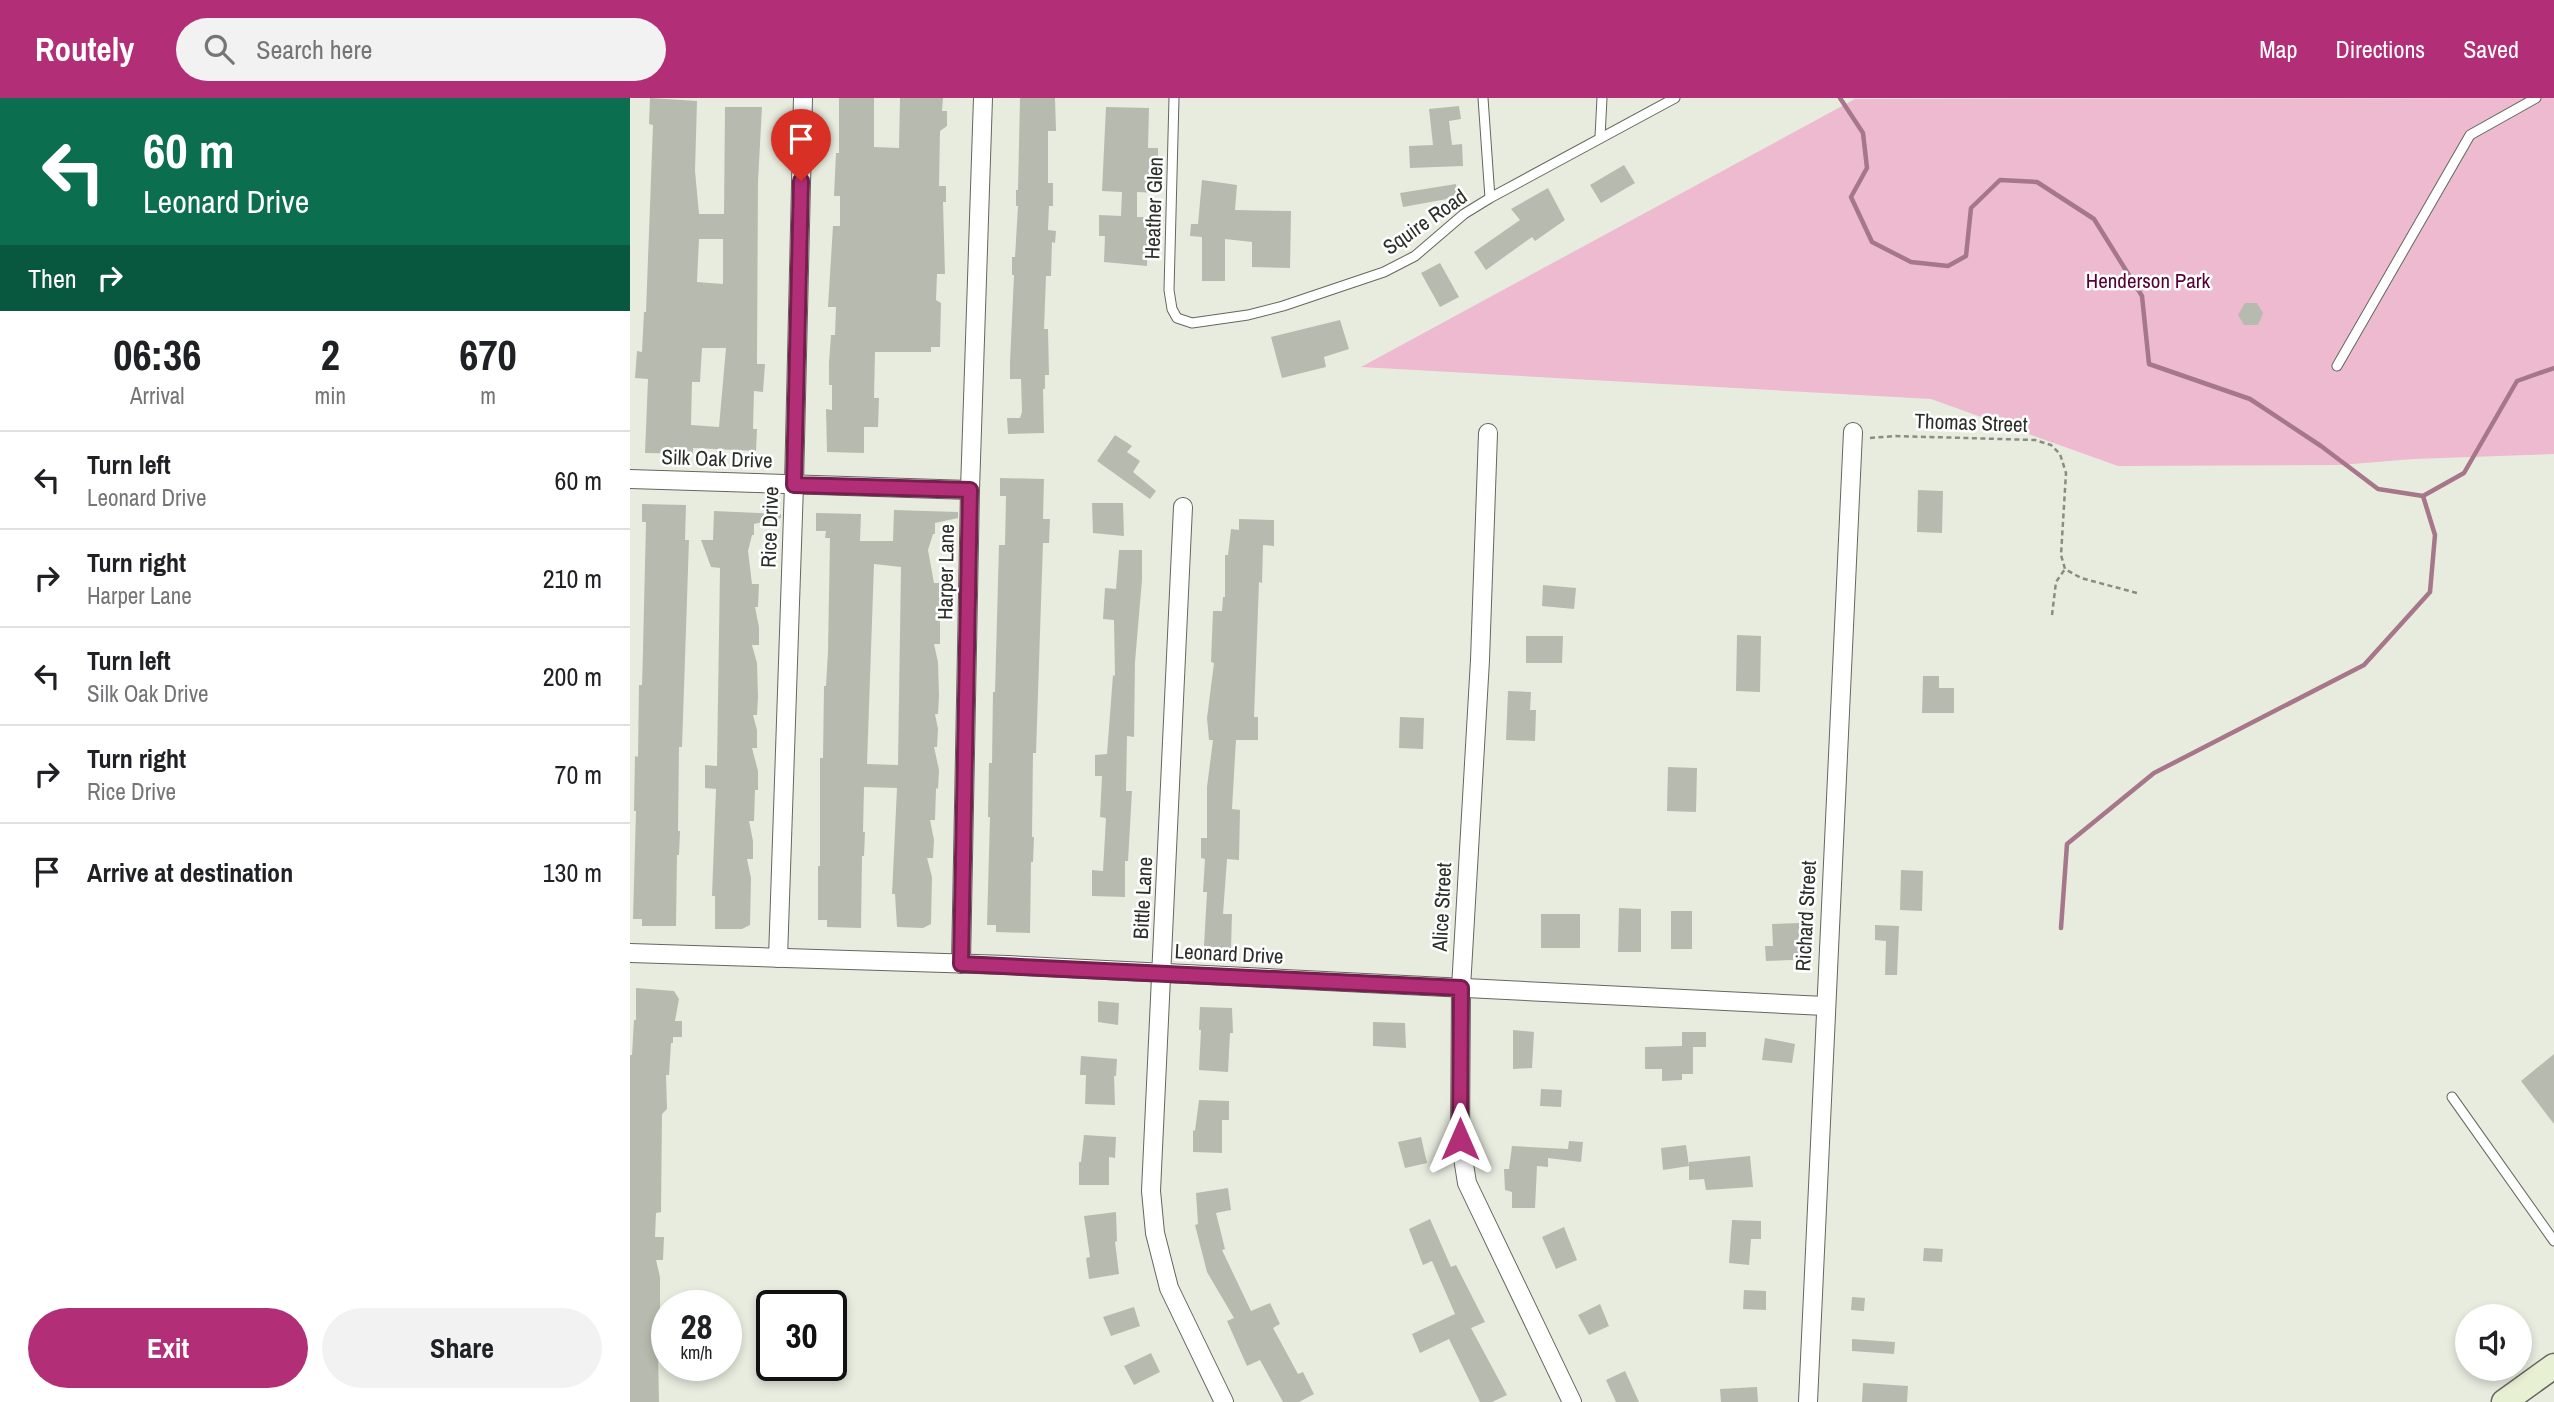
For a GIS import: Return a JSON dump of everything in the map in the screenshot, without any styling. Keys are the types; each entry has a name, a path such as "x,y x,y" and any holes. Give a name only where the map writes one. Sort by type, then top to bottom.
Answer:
{"street":[{"name":"Rice Drive","path":"778,958 794,485 803,98"},
{"name":"Harper Lane","path":"961,964 970,490 983,98"},
{"name":"Alice Street","path":"1488,433 1480,660 1461,988 1460,1139 1467,1183 1572,1402"},
{"name":"Richard Street","path":"1808,1402 1852,436"},
{"name":"Silk Oak Drive","path":"630,480 970,490"},
{"name":"Bittle Lane","path":"1182,507 1151,1191 1155,1233 1169,1288 1224,1402"},
{"name":"Leonard Drive","path":"630,953 961,964 1825,1006"},
{"path":"2507,1401 2554,1366"}],"lane":[{"name":"Heather Glen","path":"1174,98 1169,290 1172,309 1177,318"},
{"path":"1483,98 1490,198"},
{"path":"1600,137 1602,98"},
{"name":"Squire Road","path":"1177,318 1192,323 1248,315 1384,272 1415,256 1464,214 1490,198 1675,98"},
{"path":"2337,366 2470,135 2536,98"},
{"path":"2452,1097 2554,1241"}],"path":[{"name":"Thomas Street","path":"1852,436 2035,440 2051,445 2060,454 2066,472 2061,555 2066,569"},
{"path":"2052,615 2056,582 2066,569 2081,578 2137,593"}],"green space":[{"name":"Henderson Park","path":"2554,98 2554,454 2414,459 2340,465 2118,466 1931,399 1361,367 1855,99"}],"building":[{"path":"650,98 697,101 695,171 699,214 724,214 725,107 762,107 758,181 757,364 765,364 763,392 754,391 753,429 757,429 756,451 693,448 693,454 645,453 648,379 635,378 637,351 642,352 646,312 653,125 649,124","holes":["699,239 723,239 723,284 697,282","702,348 726,348 719,427 691,425 692,382 700,382"]},
{"path":"839,98 874,98 874,147 899,148 900,98 943,98 942,111 947,111 947,126 940,131 939,186 946,186 946,202 943,202 945,274 937,274 936,300 941,303 940,347 931,347 931,352 875,352 874,398 879,398 878,427 864,427 864,453 827,452 826,409 832,410 829,363 831,335 835,335 836,307 828,307 833,226 840,226 840,196 834,196 836,153 839,153"},
{"path":"1020,98 1055,98 1056,131 1048,131 1048,183 1053,183 1053,206 1049,206 1048,230 1056,231 1055,243 1052,242 1051,276 1046,276 1044,329 1048,329 1049,375 1045,375 1043,389 1044,433 1008,434 1007,418 1020,418 1022,412 1021,379 1010,379 1014,275 1012,257 1015,257 1018,206 1016,190"},
{"path":"1459,106 1461,119 1449,121 1452,145 1462,144 1463,166 1410,168 1409,146 1433,145 1429,109"},
{"path":"1106,107 1149,108 1148,148 1158,148 1158,193 1137,192 1137,217 1148,217 1147,266 1104,262 1105,236 1099,236 1099,215 1121,216 1122,192 1102,191"},
{"path":"1624,165 1635,183 1601,203 1590,185"},
{"path":"1202,180 1237,185 1235,210 1291,211 1290,268 1252,267 1252,242 1225,239 1225,281 1202,281 1202,237 1190,236 1191,224 1198,224"},
{"path":"1456,184 1458,197 1403,207 1400,193"},
{"path":"1548,188 1565,220 1535,241 1532,237 1486,270 1474,252 1520,220 1511,209"},
{"path":"1440,263 1459,297 1440,307 1421,273"},
{"path":"2245,303 2257,303 2263,313 2258,325 2244,325 2238,315"},
{"path":"1340,320 1349,349 1324,357 1326,367 1282,378 1271,337"},
{"path":"1115,435 1132,446 1127,452 1140,461 1133,472 1156,491 1150,499 1097,461"},
{"path":"1000,478 1044,479 1043,519 1050,519 1049,543 1043,543 1036,753 1033,753 1034,837 1030,933 996,932 996,925 987,925 989,763 992,763 999,545 1005,545 1006,496 1000,496"},
{"path":"1918,490 1943,491 1942,533 1917,532"},
{"path":"1092,503 1123,503 1124,536 1093,533"},
{"path":"642,504 686,505 685,540 689,540 682,747 679,747 680,831 676,926 642,926 642,919 633,919 635,756 638,757 639,685 642,685 646,522 642,522"},
{"path":"894,510 958,512 958,518 935,523 935,534 928,550 934,583 939,583 940,625 940,644 934,644 938,662 939,696 938,714 935,714 937,747 934,747 939,770 938,789 936,788 935,820 930,820 934,840 933,858 927,858 932,877 931,924 923,928 897,927 895,894 892,894 897,788 864,787 861,928 827,927 827,920 818,920 818,866 820,758 823,758 824,686 828,651 830,538 825,538 826,531 816,531 816,513 861,514 860,541 893,541","holes":["874,564 901,567 898,765 867,764"]},
{"path":"714,511 781,514 781,518 754,524 754,535 748,551 752,584 759,584 758,607 755,607 759,645 752,645 757,663 758,697 757,715 753,715 757,730 757,748 752,748 758,771 758,790 755,790 754,821 749,821 753,841 753,859 747,859 751,878 750,925 742,929 715,929 715,896 712,896 716,789 705,788 705,765 717,766 720,568 711,567 701,540 713,540"},
{"path":"1239,519 1274,520 1274,546 1263,545 1262,583 1259,582 1254,717 1258,717 1258,740 1236,740 1232,809 1240,810 1239,860 1227,859 1223,914 1232,914 1231,949 1204,946 1207,892 1203,892 1205,859 1201,858 1201,838 1207,838 1207,787 1213,740 1209,740 1207,718 1214,663 1211,662 1213,611 1222,611 1225,597 1225,555 1228,555 1231,529 1239,530"},
{"path":"1119,550 1142,550 1135,662 1134,737 1127,736 1126,791 1132,791 1128,861 1125,861 1125,897 1092,896 1092,870 1103,871 1106,818 1100,817 1102,776 1095,776 1095,755 1107,754 1113,675 1115,676 1114,620 1103,619 1105,588 1116,589"},
{"path":"1543,585 1576,588 1574,609 1542,606"},
{"path":"1737,635 1761,636 1760,692 1736,691"},
{"path":"1526,636 1563,636 1562,663 1526,663"},
{"path":"1923,676 1939,676 1939,688 1954,688 1954,713 1922,713"},
{"path":"1508,691 1531,692 1530,710 1536,710 1535,741 1506,740"},
{"path":"1400,717 1424,718 1423,749 1399,748"},
{"path":"1668,767 1697,768 1696,812 1667,811"},
{"path":"1901,870 1923,871 1922,911 1900,910"},
{"path":"1619,908 1641,909 1641,952 1618,952"},
{"path":"1671,911 1692,911 1692,949 1671,949"},
{"path":"1541,914 1580,914 1580,948 1541,948"},
{"path":"1799,923 1799,956 1793,956 1793,960 1766,961 1765,946 1773,946 1772,924"},
{"path":"1875,925 1899,926 1897,975 1885,975 1886,941 1875,940"},
{"path":"636,988 674,991 679,999 675,1021 682,1021 682,1037 673,1037 671,1043 669,1075 666,1075 667,1109 662,1114 661,1212 656,1213 655,1237 664,1237 663,1260 656,1260 660,1290 651,1290 651,1381 659,1381 659,1402 630,1402 630,1055 636,1020"},
{"path":"1098,1001 1119,1003 1118,1025 1098,1022"},
{"path":"1200,1007 1232,1008 1233,1033 1230,1033 1228,1072 1199,1070"},
{"path":"1373,1022 1405,1023 1406,1048 1373,1046"},
{"path":"1513,1030 1534,1032 1532,1068 1513,1069"},
{"path":"1682,1032 1706,1032 1706,1047 1693,1047 1693,1074 1682,1074 1682,1080 1662,1081 1662,1069 1645,1069 1645,1047 1682,1046"},
{"path":"1765,1038 1795,1044 1792,1063 1762,1060"},
{"path":"2554,1054 2554,1124 2521,1081"},
{"path":"1081,1056 1117,1059 1114,1076 1115,1105 1085,1104 1086,1075 1080,1075"},
{"path":"1541,1089 1562,1090 1561,1107 1540,1106"},
{"path":"1199,1100 1229,1101 1229,1120 1222,1120 1222,1153 1193,1152 1193,1130 1195,1131"},
{"path":"1084,1135 1116,1137 1115,1158 1109,1157 1109,1185 1079,1185 1079,1162"},
{"path":"1421,1137 1427,1163 1405,1168 1398,1142"},
{"path":"1569,1141 1583,1142 1581,1162 1548,1158 1548,1167 1537,1166 1535,1208 1512,1208 1512,1192 1505,1190 1504,1169 1509,1169 1512,1146 1568,1149"},
{"path":"1686,1145 1689,1166 1663,1170 1661,1148"},
{"path":"1750,1156 1753,1187 1706,1190 1704,1179 1689,1180 1689,1162"},
{"path":"1228,1188 1231,1210 1216,1213 1225,1249 1222,1250 1251,1311 1270,1303 1280,1324 1273,1328 1298,1374 1303,1372 1314,1394 1299,1402 1283,1402 1260,1360 1247,1366 1227,1321 1234,1318 1207,1272 1195,1225 1198,1224 1196,1193"},
{"path":"1116,1212 1115,1242 1119,1274 1089,1279 1086,1258 1090,1257 1084,1216"},
{"path":"1430,1219 1451,1267 1456,1265 1485,1322 1471,1328 1507,1395 1492,1402 1480,1402 1449,1339 1420,1353 1412,1334 1455,1314 1432,1261 1423,1265 1409,1229"},
{"path":"1732,1220 1761,1221 1761,1239 1751,1239 1749,1265 1729,1263"},
{"path":"1564,1227 1577,1260 1556,1269 1542,1237"},
{"path":"1924,1248 1943,1249 1942,1262 1923,1261"},
{"path":"1744,1290 1766,1291 1766,1310 1743,1309"},
{"path":"1852,1297 1865,1298 1864,1311 1851,1310"},
{"path":"1600,1304 1609,1326 1589,1335 1578,1315"},
{"path":"1134,1307 1140,1326 1111,1336 1103,1317"},
{"path":"1852,1339 1895,1342 1894,1354 1852,1351"},
{"path":"1151,1353 1160,1372 1134,1385 1124,1366"},
{"path":"1625,1371 1639,1402 1616,1402 1606,1380"},
{"path":"1863,1383 1908,1386 1907,1402 1862,1402"},
{"path":"1757,1387 1758,1402 1721,1402 1720,1389"}],"waterway":[{"path":"1840,98 1863,133 1867,168 1851,197 1872,242 1911,262 1948,266 1966,256 1971,208 2000,180 2037,182 2094,219 2142,296 2149,364 2250,399 2321,446 2378,489 2423,496 2464,473 2517,381 2554,368"},
{"path":"2061,928 2067,844 2154,773 2364,665 2430,592 2435,535 2423,496"}],"route":[{"path":"801,181 794,485 970,490 961,964 1461,988 1460,1139"}]}
